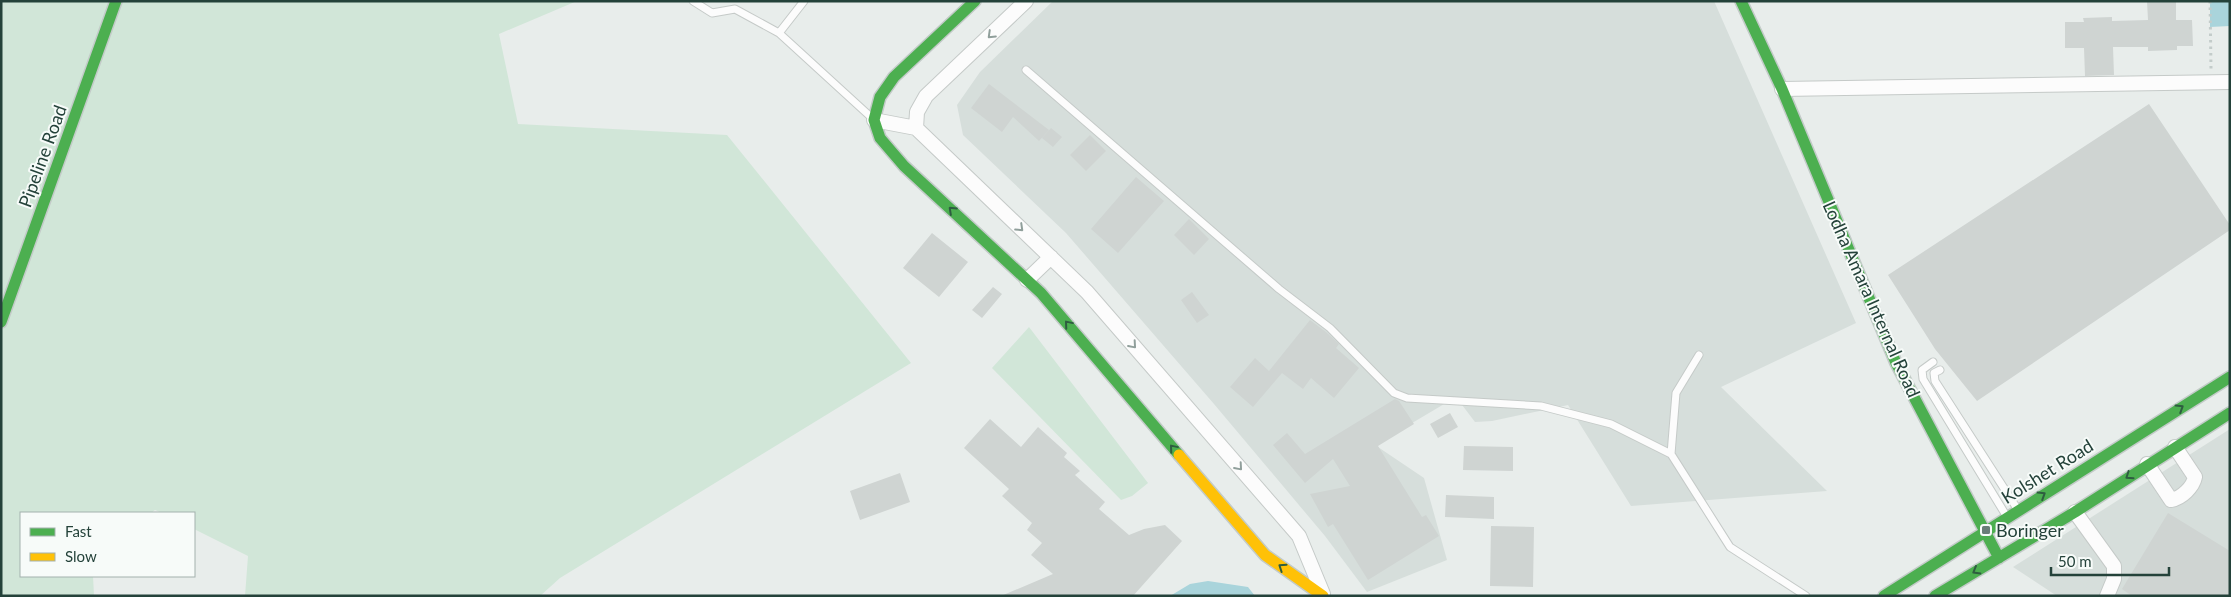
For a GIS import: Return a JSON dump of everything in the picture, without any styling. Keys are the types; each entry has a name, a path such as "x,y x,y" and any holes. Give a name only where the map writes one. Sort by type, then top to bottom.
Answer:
{"street":[{"name":"Pipeline Road","path":"1,322 116,1"},
{"path":"975,1 894,77 880,97 874,120 880,138 904,166 1041,293 1265,555 1323,595"},
{"path":"916,128 918,112 926,96 1026,1"},
{"name":"Lodha Amara Internal Road","path":"1741,1 1782,89 1896,363 1986,530 1999,558"},
{"path":"1782,89 2212,82 2229,84"},
{"path":"874,120 916,128 1087,292 1299,536 1323,595"},
{"path":"1027,280 1051,258"},
{"name":"Kolshet Road","path":"1884,596 2230,377"},
{"path":"1935,596 2075,512 2147,464 2230,413"},
{"path":"2147,464 2171,500 2175,499 2193,486 2195,477 2175,447"},
{"path":"2075,512 2114,566 2114,579 2107,596"}],"lane":[{"path":"693,1 712,12 735,10 779,33 874,120"},
{"path":"779,33 804,1"},
{"path":"1026,70 1278,289 1330,328 1394,393 1407,398 1541,406 1611,424 1671,454 1730,547 1806,596"},
{"path":"1671,454 1676,393 1698,355"},
{"path":"1933,362 1922,370 1923,379 2007,518"},
{"path":"1940,370 1934,373 1935,381 2018,511"},
{"path":"1958,438 1968,432"}],"path":[{"path":"2210,1 2212,82"}],"shaded area":[{"path":"1053,1 1714,1 1856,323 1721,387 1827,491 1631,506 1568,405 1492,421 1475,422 1456,397 1375,445 1424,478 1447,560 1367,592 1325,536 1066,233 963,135 957,105 980,72"},
{"path":"2230,429 2230,596 2057,596 2013,567"}],"green space":[{"path":"1,1 577,1 499,34 518,124 727,135 911,363 560,578 540,596 245,596 248,556 195,530 195,512 160,512 155,510 152,512 20,512 20,577 93,577 94,596 1,596"},
{"path":"1029,327 1148,483 1132,496 1121,500 992,368"}],"water":[{"path":"2210,1 2230,1 2230,26 2210,27"},
{"path":"1208,581 1248,587 1255,596 1170,596 1190,584"}],"building":[{"path":"2147,1 2176,1 2176,20 2192,20 2193,46 2177,46 2177,50 2148,51 2148,47 2113,47 2114,75 2085,76 2084,48 2065,48 2065,22 2084,22 2083,18 2112,17 2112,21 2148,20"},
{"path":"989,84 1049,130 1039,141 1013,117 1002,132 971,108"},
{"path":"2149,104 2230,225 2230,230 1977,401 1935,349 1888,275"},
{"path":"1051,128 1062,137 1053,147 1042,138"},
{"path":"1090,135 1106,151 1086,171 1070,155"},
{"path":"1136,177 1164,201 1118,253 1091,229"},
{"path":"1189,219 1209,239 1194,255 1174,235"},
{"path":"932,233 968,262 939,297 903,268"},
{"path":"993,287 1002,294 982,318 972,310"},
{"path":"1192,292 1209,315 1197,323 1181,300"},
{"path":"1310,320 1339,344 1336,348 1359,368 1334,398 1311,378 1303,389 1282,373 1253,407 1230,387 1255,358 1269,371"},
{"path":"1395,399 1399,401 1414,424 1378,446 1422,517 1426,515 1439,536 1368,580 1333,524 1328,527 1310,494 1350,486 1333,459 1305,483 1273,445 1287,433 1305,454"},
{"path":"1450,413 1458,427 1438,438 1430,424"},
{"path":"990,419 1021,447 1038,427 1067,453 1064,457 1080,471 1075,475 1105,502 1099,509 1129,535 1144,529 1165,525 1182,541 1133,596 1001,596 1053,574 1031,555 1042,543 1027,530 1032,523 1002,496 1009,489 964,448"},
{"path":"1464,446 1513,447 1513,471 1463,470"},
{"path":"900,473 910,502 860,520 850,491"},
{"path":"1446,495 1494,497 1494,519 1445,517"},
{"path":"2168,513 2230,551 2230,596 2132,596 2122,589"},
{"path":"1491,526 1534,527 1533,587 1490,586"}],"traffic: fast":[{"path":"1,322 116,1"},
{"path":"975,1 894,77 880,97 874,120 880,138 904,166 1041,293 1179,455"},
{"path":"1741,1 1782,89 1896,363 1999,558"},
{"path":"1884,596 2230,377"},
{"path":"1935,596 2075,512 2230,413"}],"traffic: slow":[{"path":"1179,455 1265,555 1323,596"}],"place":[{"name":"Boringer","path":"1986,530"}]}
